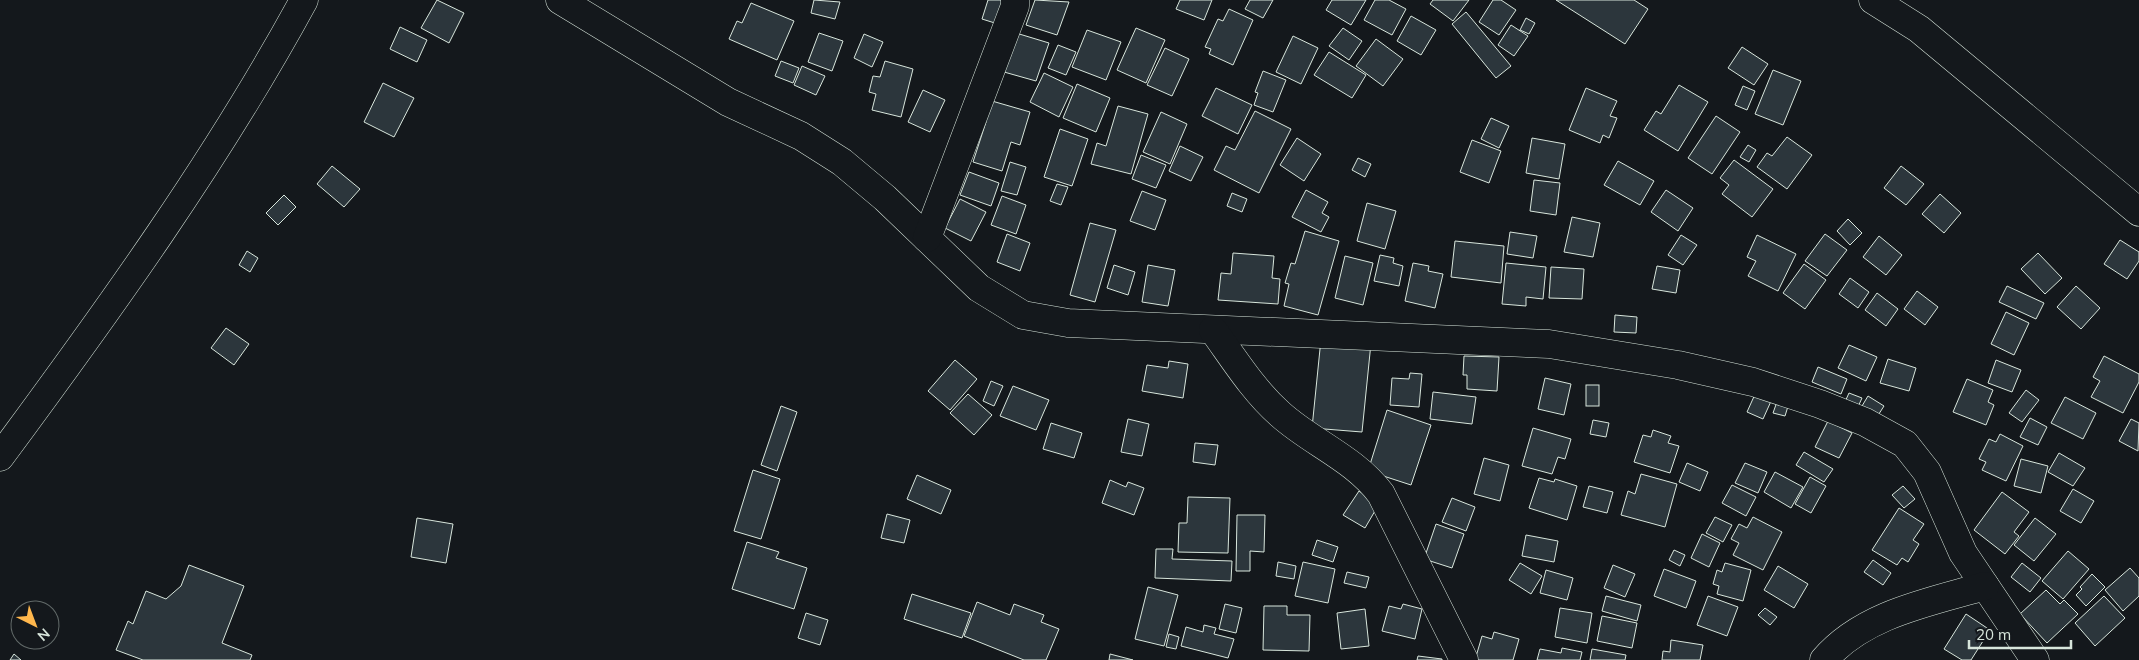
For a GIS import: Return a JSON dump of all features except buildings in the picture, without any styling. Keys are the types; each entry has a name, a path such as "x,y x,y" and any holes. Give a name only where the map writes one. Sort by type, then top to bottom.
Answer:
{"main road":[{"path":"0,457 84,340 215,149 274,56 304,0"},
{"path":"560,0 728,102 801,136 842,162 885,198 979,288 1023,315 1068,323 1549,344 1678,365 1761,384 1865,422 1905,444 1927,472 1964,553 2035,660"},
{"path":"927,238 1015,6 1015,0"},
{"path":"1873,0 1919,29 2139,212"},
{"path":"1213,330 1258,392 1280,414 1358,468 1371,481 1380,494 1464,660"},
{"path":"1824,660 1855,633 1884,618 1985,586"}]}
